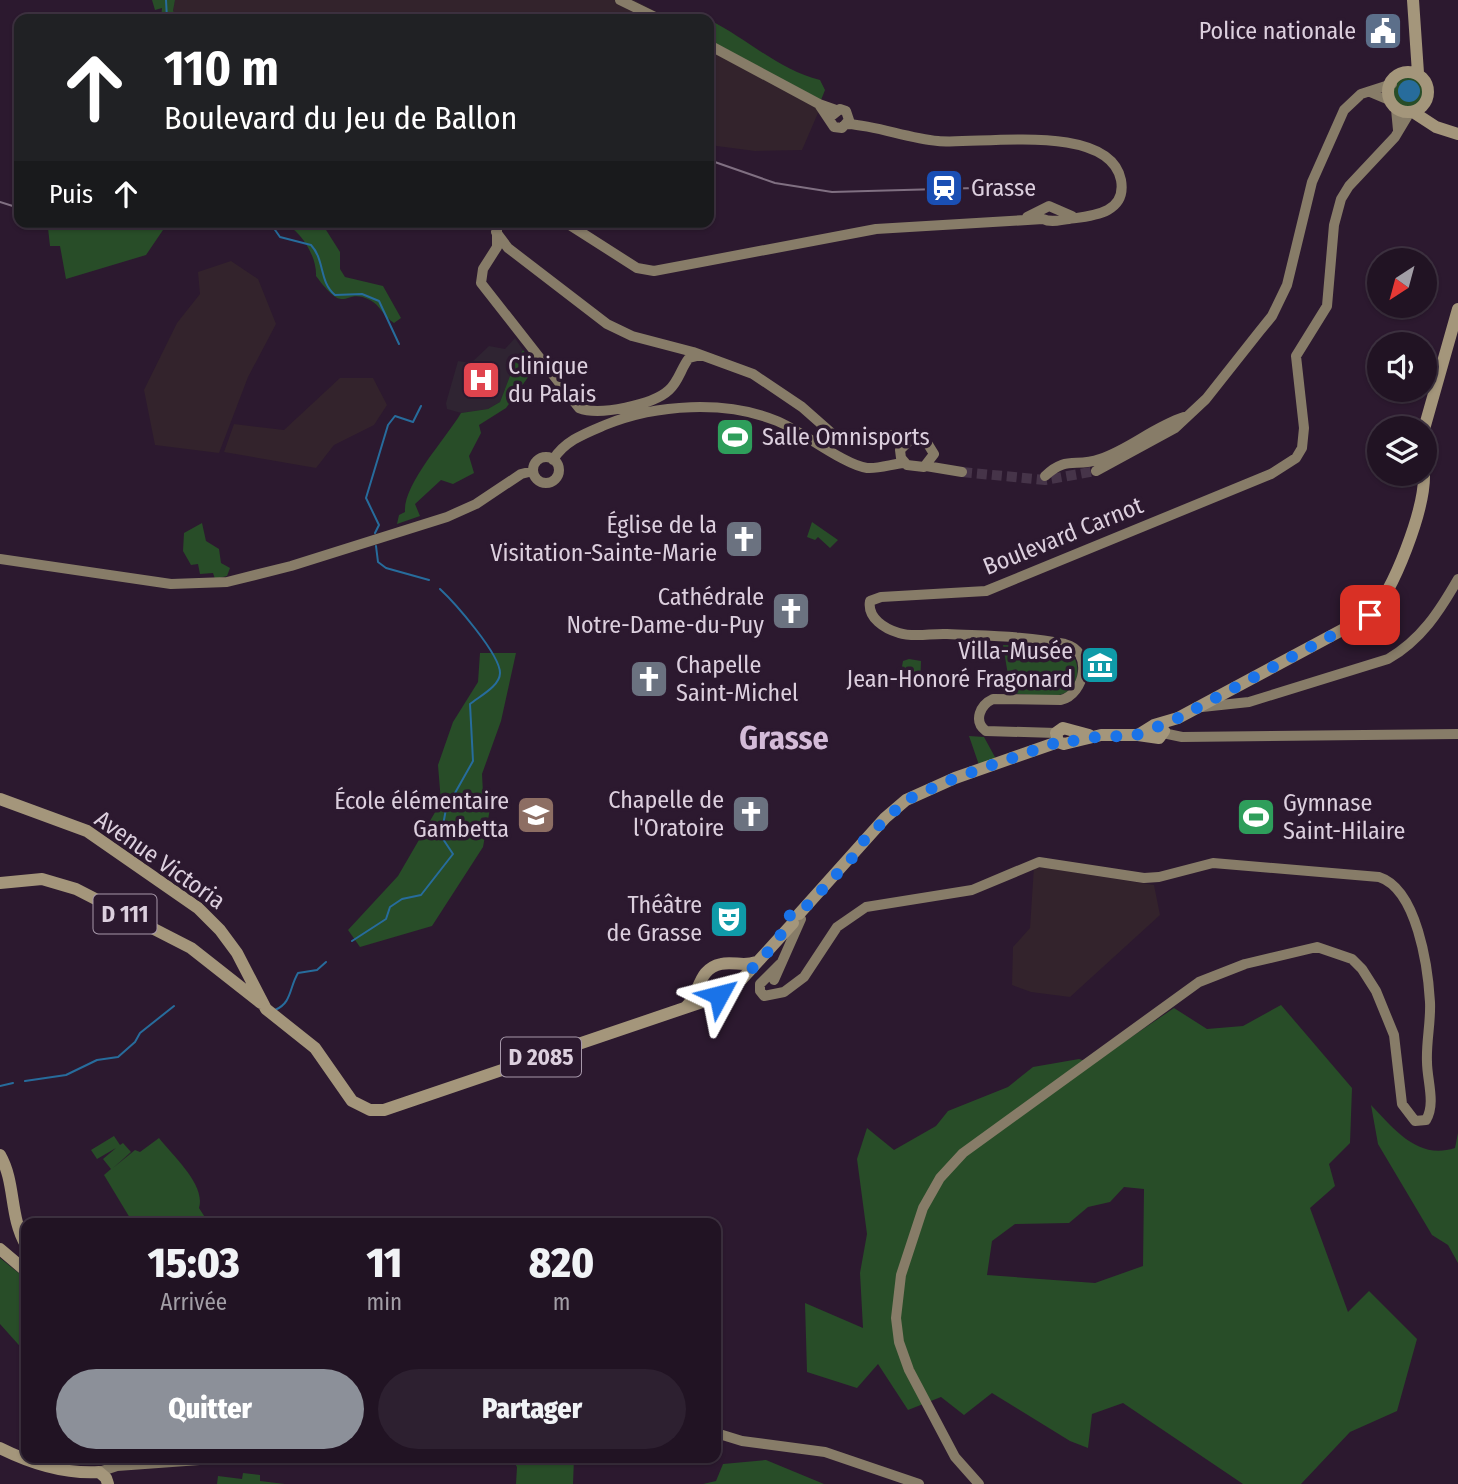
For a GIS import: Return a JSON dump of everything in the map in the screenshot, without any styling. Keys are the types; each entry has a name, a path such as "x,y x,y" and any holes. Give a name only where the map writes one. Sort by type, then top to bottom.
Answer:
{"main road":[{"path":"620,0 649,14"},
{"path":"1411,112 1423,103 1427,84 1418,73 1413,0"},
{"path":"1096,471 1175,428 1190,415 1206,399 1272,316 1287,285 1312,182 1344,110 1354,98 1392,84 1402,72 1414,38"},
{"path":"574,228 637,268 648,271 701,264 884,228 1012,221 1049,215 1078,218 1105,213 1119,197 1119,173 1102,156 1063,142 1038,138 938,141 862,125 849,121 843,110 833,113 714,48"},
{"path":"1402,72 1418,73"},
{"path":"1392,84 1398,132"},
{"path":"1370,92 1436,127 1458,132"},
{"path":"1423,103 1434,120 1458,132"},
{"name":"Boulevard Carnot","path":"1063,737 986,731 981,726 979,717 985,705 993,699 1060,700 1070,696 1080,683 1083,669 1080,656 1070,646 946,634 901,634 878,622 876,605 893,597 985,591 1242,486 1288,464 1302,448 1304,428 1296,356 1327,306 1334,225 1341,199 1398,132 1411,112"},
{"path":"833,113 831,124 837,128 849,121"},
{"path":"496,253 497,228"},
{"path":"498,228 508,248 607,324 632,336 701,355 763,380 802,407 836,437 855,440 889,435 923,440 933,448 933,457 926,466"},
{"path":"508,248 501,247 483,269 481,283 579,408 593,412 664,394 677,381 684,365 692,356 701,355"},
{"path":"1428,416 1458,309"},
{"path":"672,346 681,353 684,365"},
{"path":"553,460 572,440 616,421 668,409 704,408 762,416 862,467 904,463 912,467 926,466 962,472"},
{"path":"1045,476 1057,465 1103,458 1170,421 1190,415"},
{"path":"1138,449 1169,427 1170,421"},
{"path":"889,435 900,450 904,463"},
{"path":"886,465 910,440"},
{"path":"0,559 112,577 189,584 227,582 291,566 438,520 476,504 521,474 533,471 541,458 553,460"},
{"path":"533,471 541,482 553,481 559,471 553,460"},
{"path":"1226,700 1361,622 1378,607 1419,513 1422,486"},
{"path":"1154,732 1199,707 1388,659 1406,649 1427,628 1458,579"},
{"path":"979,1484 956,1457 909,1370 899,1342 896,1318 905,1260 930,1193 950,1165 981,1138 1199,982 1255,961 1317,947 1352,959 1376,991 1394,1035 1402,1104 1411,1119 1419,1122 1426,1120 1431,1111 1427,1061 1429,995 1410,909 1398,888 1384,879 1223,863 1205,863 1159,877 1144,878 1039,862 972,890 866,907 842,922 807,971 784,992 773,984 795,922 878,825 906,800 955,778 1063,737 1154,732 1182,737 1458,734"},
{"name":"Avenue Victoria","path":"0,799 87,831 193,904 229,942 246,987 320,1054 352,1101 377,1111 686,1007"},
{"name":"D 111","path":"0,883 30,878 65,884 191,948 246,987"},
{"name":"D 2085","path":"686,1007 711,999 738,982 795,922"},
{"path":"686,1007 699,980 713,967 726,963 736,965 756,962"},
{"path":"736,965 740,975 738,982"},
{"path":"696,990 711,999"},
{"path":"0,1155 10,1179 16,1223 21,1234"},
{"path":"0,1250 21,1267"},
{"path":"721,1435 825,1452 919,1484"},
{"path":"0,1448 21,1456"},
{"path":"39,1463 89,1479 104,1475 108,1484"},
{"path":"89,1479 127,1466 165,1463"},
{"path":"108,1484 114,1473 127,1466"}],"shaded area":[{"path":"175,0 634,0 661,14 175,14"},
{"path":"714,45 817,107 818,113 802,150 755,151 714,146"},
{"path":"231,261 258,279 276,324 248,377 219,453 155,445 144,390 177,323 200,294 198,272"},
{"name":"Clinique du Palais","path":"515,338 523,350 516,360 500,402 488,409 461,413 447,409 446,403 458,361 471,363 489,346 505,349"},
{"path":"340,378 373,378 387,405 374,425 334,445 316,468 224,452 234,424 284,430"},
{"path":"1034,866 1154,885 1160,915 1070,997 1031,992 1012,985 1013,947 1030,928"}],"green space":[{"path":"152,0 175,0 173,11 176,14 161,14 162,8 155,10"},
{"path":"714,22 790,69 820,80 825,90 821,100 714,43"},
{"path":"1408,77 1419,81 1423,92 1419,103 1408,107 1397,103 1393,92 1397,81"},
{"path":"48,228 167,228 163,230 146,255 66,279 60,246 50,246"},
{"path":"292,228 325,228 340,252 340,269 345,277 383,286 401,318 394,323 373,302 361,297 340,299 334,296 316,276 311,252"},
{"path":"523,350 536,366 506,408 479,425 481,433 469,456 474,473 453,484 441,480 415,504 420,516 397,524 399,515 405,512 406,501 418,475 461,413 488,409 500,402 516,360"},
{"path":"812,522 838,540 830,548 818,537 815,540 807,537"},
{"path":"202,523 206,541 219,549 221,563 230,568 227,576 215,579 213,573 200,574 198,564 191,565 183,551 184,533"},
{"path":"1003,645 1049,646 1069,652 1074,657 1078,670 1075,683 1071,689 1060,695 1011,693"},
{"path":"480,653 516,653 501,721 482,774 483,793 491,803 483,847 432,926 360,947 348,930 398,876 441,802 438,765 453,722 478,682"},
{"path":"903,661 921,661 920,687 898,688"},
{"path":"969,736 984,737 996,759 979,765"},
{"path":"1281,1005 1352,1088 1350,1143 1329,1164 1335,1186 1310,1208 1348,1312 1369,1291 1417,1339 1397,1411 1350,1432 1301,1484 1243,1484 1123,1403 1092,1414 1088,1448 1070,1441 992,1393 964,1415 941,1397 908,1410 878,1364 857,1388 807,1372 805,1303 863,1328 860,1273 867,1234 857,1159 867,1128 894,1150 936,1126 948,1111 1008,1087 1033,1067 1079,1059 1093,1063 1174,1008 1207,1029 1243,1026","holes":["1124,1187 1144,1189 1143,1266 1095,1283 987,1275 992,1241 1015,1224 1069,1223 1088,1207 1110,1202"]},
{"path":"1371,1105 1398,1133 1430,1150 1455,1148 1458,1133 1458,1263 1448,1245 1432,1235 1378,1144"},
{"path":"114,1136 120,1145 123,1143 131,1152 113,1168 135,1150 140,1152 159,1138 193,1180 200,1199 199,1208 205,1218 130,1218 104,1175 111,1169 103,1159 116,1148 97,1159 91,1150"},
{"path":"0,1258 21,1275 21,1347 0,1324"},
{"path":"766,1460 824,1484 703,1484 716,1481 723,1464"},
{"path":"514,1463 574,1463 573,1484 516,1484 517,1467"},
{"path":"243,1473 260,1475 260,1481 285,1484 217,1484 218,1476 242,1479"}],"water":[{"path":"1409,80 1419,87 1420,91 1413,101 1409,102 1399,95 1398,91 1405,81"}],"waterway":[{"path":"166,0 167,14"},
{"path":"274,228 280,237 311,245 318,257 326,284 335,295 362,294 379,301 399,344"},
{"path":"375,533 379,525 366,498 388,425 395,416 413,422 421,406"},
{"path":"376,546 378,562 386,568 429,580"},
{"path":"352,941 386,919 390,907 402,899 421,895 453,854 441,836 446,809 473,761 470,704 499,678 498,664 493,654 465,616 440,589"},
{"path":"275,1010 287,999 298,973 317,970 326,962"},
{"path":"25,1081 66,1075 97,1060 118,1057 135,1042 140,1033 174,1006"},
{"path":"0,1086 13,1083"}],"tunnel":[{"path":"962,472 1045,480 1096,471"}],"railway":[{"path":"714,162 775,183 832,192 1011,187"},
{"path":"0,202 14,206"}],"place":[{"name":"Police nationale","path":"1383,31"},
{"name":"Grasse","path":"944,188"},
{"name":"Clinique du Palais","path":"481,380"},
{"name":"Salle Omnisports","path":"735,437"},
{"name":"Église de la Visitation-Sainte-Marie","path":"744,539"},
{"name":"Cathédrale Notre-Dame-du-Puy","path":"791,611"},
{"name":"Villa-Musée Jean-Honoré Fragonard","path":"1100,665"},
{"name":"Chapelle Saint-Michel","path":"649,679"},
{"name":"Chapelle de l'Oratoire","path":"751,814"},
{"name":"École élémentaire Gambetta","path":"536,815"},
{"name":"Gymnase Saint-Hilaire","path":"1256,817"},
{"name":"Théâtre de Grasse","path":"729,919"}],"district":[{"name":"Grasse","path":"784,738"}],"route":[{"path":"719,995 749,971 780,936 790,915 795,912 799,914 852,858 885,818 915,794 1058,742 1064,744 1101,735 1139,735 1154,725 1178,718 1370,615"}]}
